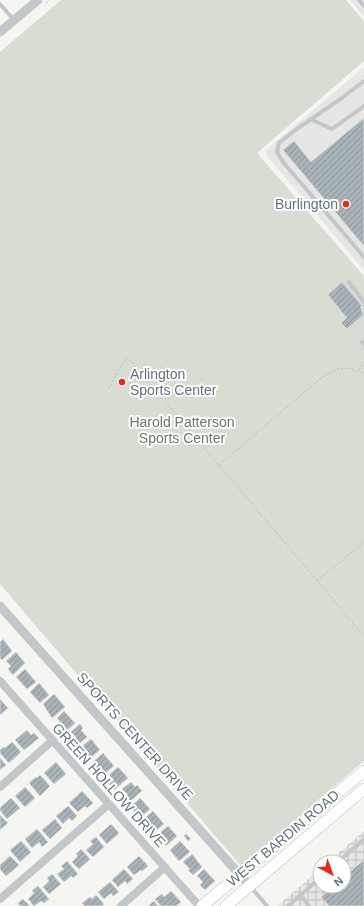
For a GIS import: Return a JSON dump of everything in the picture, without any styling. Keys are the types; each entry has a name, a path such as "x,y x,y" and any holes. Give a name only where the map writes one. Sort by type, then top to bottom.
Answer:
{"main road":[{"name":"WEST BARDIN ROAD","path":"201,906 364,771"},
{"name":"WEST BARDIN ROAD","path":"226,906 364,789"}],"street":[{"path":"0,32 38,0"},
{"name":"SPORTS CENTER DRIVE","path":"0,606 249,886"},
{"name":"GREEN HOLLOW DRIVE","path":"0,681 201,906"},
{"path":"0,787 53,740"},
{"path":"0,899 109,804"},
{"path":"120,906 165,867"}],"lane":[{"path":"359,0 364,6"},
{"path":"0,4 14,20"},
{"path":"364,80 342,98 310,119 279,143 277,152 283,162 364,257"},
{"path":"310,119 332,129 364,106"},
{"path":"349,282 364,302"},
{"path":"364,341 362,342 364,344"},
{"path":"347,854 364,839"},
{"path":"288,906 312,885"},
{"path":"249,886 267,906"},
{"path":"300,895 309,906"}],"path":[{"path":"109,389 120,367 127,358 364,636"},
{"path":"358,371 364,362"},
{"path":"219,465 331,371 344,367 358,371 364,375"},
{"path":"317,581 364,542"}],"shaded area":[{"path":"350,0 364,0 364,17"},
{"path":"364,67 364,270 266,155 266,150"},
{"path":"364,831 364,906 277,906 312,876 312,894 352,894 352,854 337,854"}],"green space":[{"name":"Harold Patterson Sports Center","path":"61,0 346,0 364,21 364,61 257,153 364,276 364,761 241,866 0,584 0,52"}],"building":[{"name":"Burlington","path":"364,118 364,246 283,150 294,141 311,162"},
{"path":"342,282 362,306 360,307 362,309 361,311 364,314 347,329 341,323 347,318 328,295"},
{"path":"3,639 12,651 2,660 0,658 0,642"},
{"path":"16,652 25,663 13,675 8,669 11,666 6,661"},
{"path":"25,669 36,682 27,689 16,677"},
{"path":"39,683 49,695 40,703 30,692"},
{"path":"54,694 65,707 52,718 43,704"},
{"path":"0,699 8,708 0,715"},
{"path":"64,711 75,723 65,732 60,727 63,725 57,718"},
{"path":"80,724 83,728 81,730 87,737 76,746 72,741 76,737 71,732"},
{"path":"27,730 31,735 34,733 39,738 24,750 15,740"},
{"path":"91,739 100,750 89,759 80,748"},
{"path":"12,742 21,752 9,763 0,753 0,750"},
{"path":"103,753 114,766 103,775 92,763"},
{"path":"0,758 6,765 0,770"},
{"path":"56,762 66,774 54,784 44,773"},
{"path":"118,767 128,778 114,790 109,784 114,780 109,775"},
{"path":"40,775 50,786 40,796 29,783"},
{"path":"131,782 135,787 137,785 142,791 128,803 124,798 128,795 122,789"},
{"path":"25,787 35,798 25,807 15,796"},
{"path":"82,791 93,803 87,808 85,806 78,812 69,803"},
{"path":"11,798 20,808 7,819 0,808"},
{"path":"140,798 150,809 140,818 130,807"},
{"path":"68,806 77,816 72,821 69,818 63,824 56,816"},
{"path":"153,811 164,824 154,832 144,819"},
{"path":"0,815 8,823 0,830"},
{"path":"55,819 62,828 50,839 42,830"},
{"path":"111,824 119,833 107,844 99,835"},
{"path":"168,826 177,836 166,846 157,835"},
{"path":"37,829 48,842 42,847 39,842 32,848 25,839"},
{"path":"186,834 191,839 188,841 184,836"},
{"path":"96,837 104,847 93,857 86,850 93,844 90,841"},
{"path":"21,841 31,852 20,862 10,850"},
{"path":"180,841 190,852 179,861 170,850"},
{"path":"81,849 90,859 79,869 72,862 78,856 76,854"},
{"path":"192,854 202,867 193,875 188,870 190,869 183,862"},
{"path":"10,856 19,865 6,876 0,869 0,865"},
{"path":"139,856 148,866 134,875 127,867"},
{"path":"364,860 364,906 329,906 321,897 325,894 352,894 352,870"},
{"path":"67,861 78,874 73,878 71,876 64,882 57,874 64,869 61,866"},
{"path":"124,869 133,879 127,884 125,881 118,887 112,880"},
{"path":"204,869 215,881 205,890 200,885 203,882 197,876"},
{"path":"52,874 61,884 49,894 43,887 49,881 47,878"},
{"path":"110,882 119,892 113,896 111,893 104,899 98,892"},
{"path":"38,886 49,899 44,903 41,901 34,906 28,899 34,893 32,891"},
{"path":"171,891 181,902 176,906 161,906 155,899 162,894 164,897"},
{"path":"96,895 104,904 102,906 85,906 82,903 90,897 92,899"},
{"path":"23,899 30,906 20,906 18,903"},
{"path":"154,901 158,906 148,906"}],"place":[{"name":"Burlington","path":"346,204"},
{"name":"Arlington Sports Center","path":"122,382"}]}
